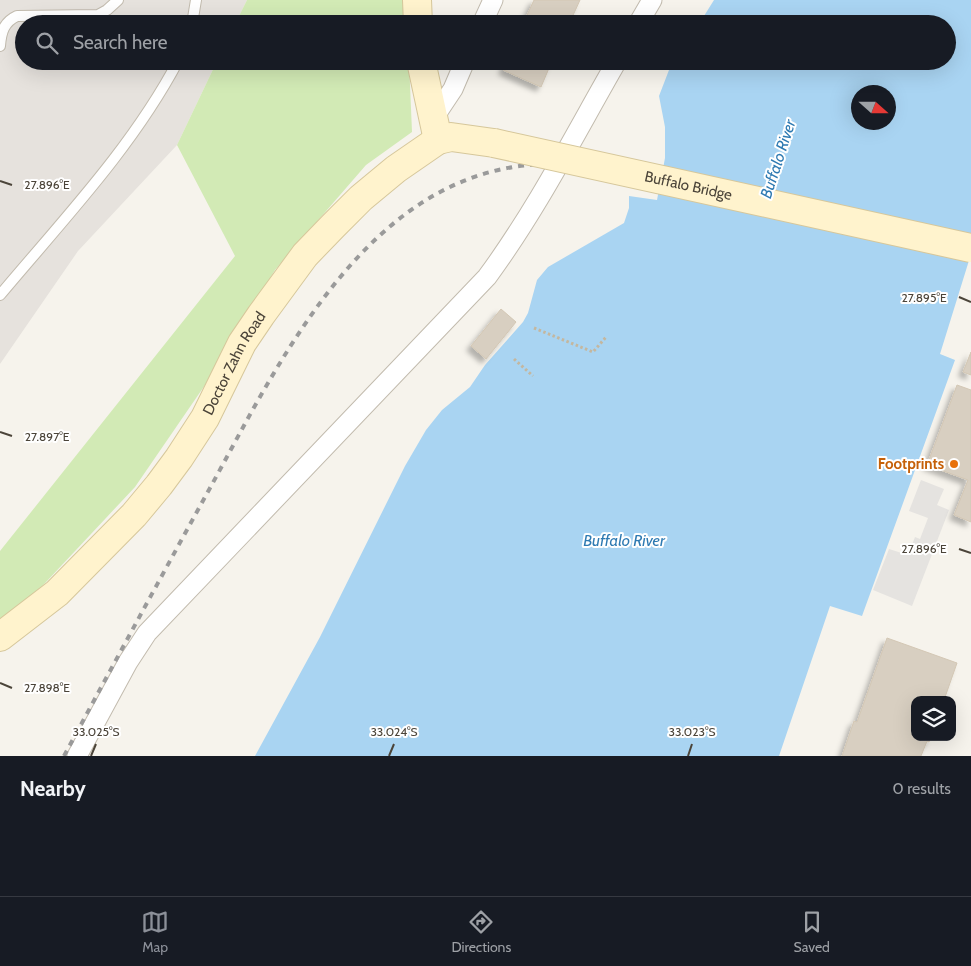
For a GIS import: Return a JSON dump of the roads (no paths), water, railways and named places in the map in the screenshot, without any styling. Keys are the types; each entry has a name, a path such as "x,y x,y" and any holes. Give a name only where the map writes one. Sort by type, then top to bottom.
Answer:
{"street":[{"path":"417,0 418,15"},
{"path":"486,15 493,0"},
{"path":"643,15 652,0"},
{"path":"424,70 435,129"},
{"path":"435,129 462,70"},
{"path":"77,756 128,662 147,633 487,277 507,250 546,188 612,70"},
{"name":"Doctor Zahn Road","path":"0,638 56,593 134,515 159,485 205,418 242,343 261,314 305,255 361,198 409,159 435,129 451,137 494,143"},
{"name":"Buffalo Bridge","path":"494,143 971,248"}],"lane":[{"path":"98,15 118,0"},
{"path":"194,15 196,0"},
{"path":"0,46 1,32 8,20 15,17"},
{"path":"0,296 143,121 161,94 173,70"}],"water":[{"name":"Buffalo River","path":"714,0 971,0 971,254 940,354 955,360 862,616 830,606 779,756 255,756 320,637 405,466 426,430 442,410 470,387 485,365 523,322 528,313 537,280 548,267 624,223 629,208 629,196 657,200 665,158 665,127 659,96 669,70 956,70 956,15 705,15"}],"railway":[{"path":"64,756 238,437 301,329 339,279 381,234 429,198 483,174 545,164 568,165 605,170 971,251"}],"place":[{"name":"Footprints","path":"954,464"}]}
